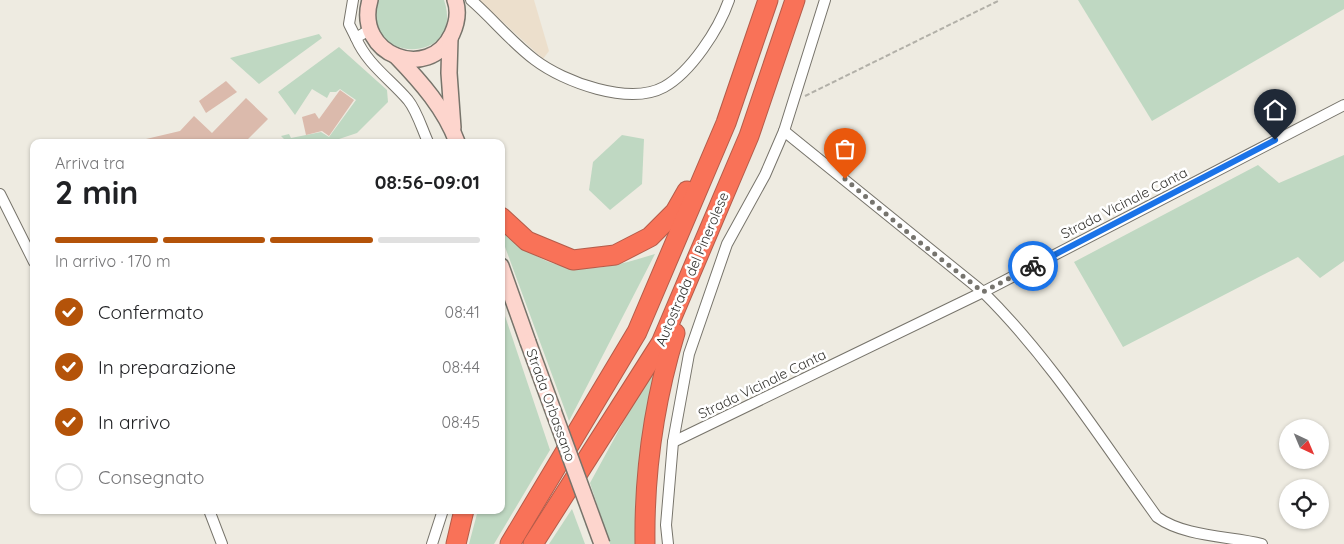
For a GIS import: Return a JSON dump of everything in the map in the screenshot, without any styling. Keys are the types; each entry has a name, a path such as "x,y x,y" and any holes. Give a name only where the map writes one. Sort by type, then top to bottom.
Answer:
{"highway":[{"name":"Autostrada del Pinerolese","path":"510,544 637,332 726,123 768,0"},
{"name":"Autostrada del Pinerolese","path":"533,544 661,343 749,136 795,0"},
{"path":"505,221 526,241 573,260 615,254 650,238 675,212 726,123"},
{"path":"645,544 645,511 650,448 668,355 684,306 749,136"},
{"path":"456,544 463,514"}],"main road":[{"path":"370,0 367,11 369,30 375,41 384,50 396,56 411,59 426,57 440,50 450,38"},
{"path":"455,0 458,16 450,38 449,73 456,137"},
{"path":"396,56 420,80 456,137"},
{"name":"Strada Orbassano","path":"505,277 602,544"}],"street":[{"path":"353,0 349,24 360,48 375,68 409,102 427,139"},
{"path":"471,0 516,44 558,75 601,89 640,94 663,87 677,78 712,36 730,0"},
{"path":"668,544 666,525 673,442 690,354 727,244 765,175 784,131 825,0"},
{"path":"356,38 369,30"},
{"name":"Strada Vicinale Canta","path":"673,442 983,292 1344,105"},
{"path":"784,131 983,292 1032,346 1157,517 1169,525 1182,530 1262,544"},
{"path":"0,194 30,254"},
{"path":"211,514 222,544"},
{"path":"432,544 442,514"}],"path":[{"path":"794,102 1000,0"}],"shaded area":[{"path":"479,0 534,0 549,51 543,59"}],"green space":[{"path":"378,0 444,0 447,22 440,38 427,46 411,49 394,46 381,36 375,21"},
{"path":"1078,0 1344,0 1344,9 1152,121"},
{"path":"319,34 322,38 259,84 230,58"},
{"path":"339,47 387,90 388,102 357,133 339,139 284,139 281,136 289,134 291,138 321,132 329,137 356,100 340,89 336,92 330,92 327,98 312,89 295,115 278,92"},
{"path":"622,135 644,139 642,184 610,210 589,190 593,162"},
{"path":"1344,155 1344,261 1320,278 1298,257 1123,347 1074,262 1258,165 1279,183"},
{"path":"505,231 517,243 544,260 575,268 606,267 655,254 569,421 505,247"},
{"path":"505,316 550,450 494,544 469,544 477,514 505,514"},
{"path":"650,373 654,374 639,464 636,544 610,544 590,483"},
{"path":"572,509 585,544 549,544"}],"building":[{"path":"226,81 237,92 206,113 199,101"},
{"path":"340,90 354,100 329,136 322,131 306,135 302,117 315,113 319,119"},
{"path":"246,98 268,119 248,139 146,139 180,131 194,116 212,133"}],"way so far":[{"path":"845,179 913,237 983,292 1033,266"}],"route":[{"path":"1033,266 1275,140"}]}
